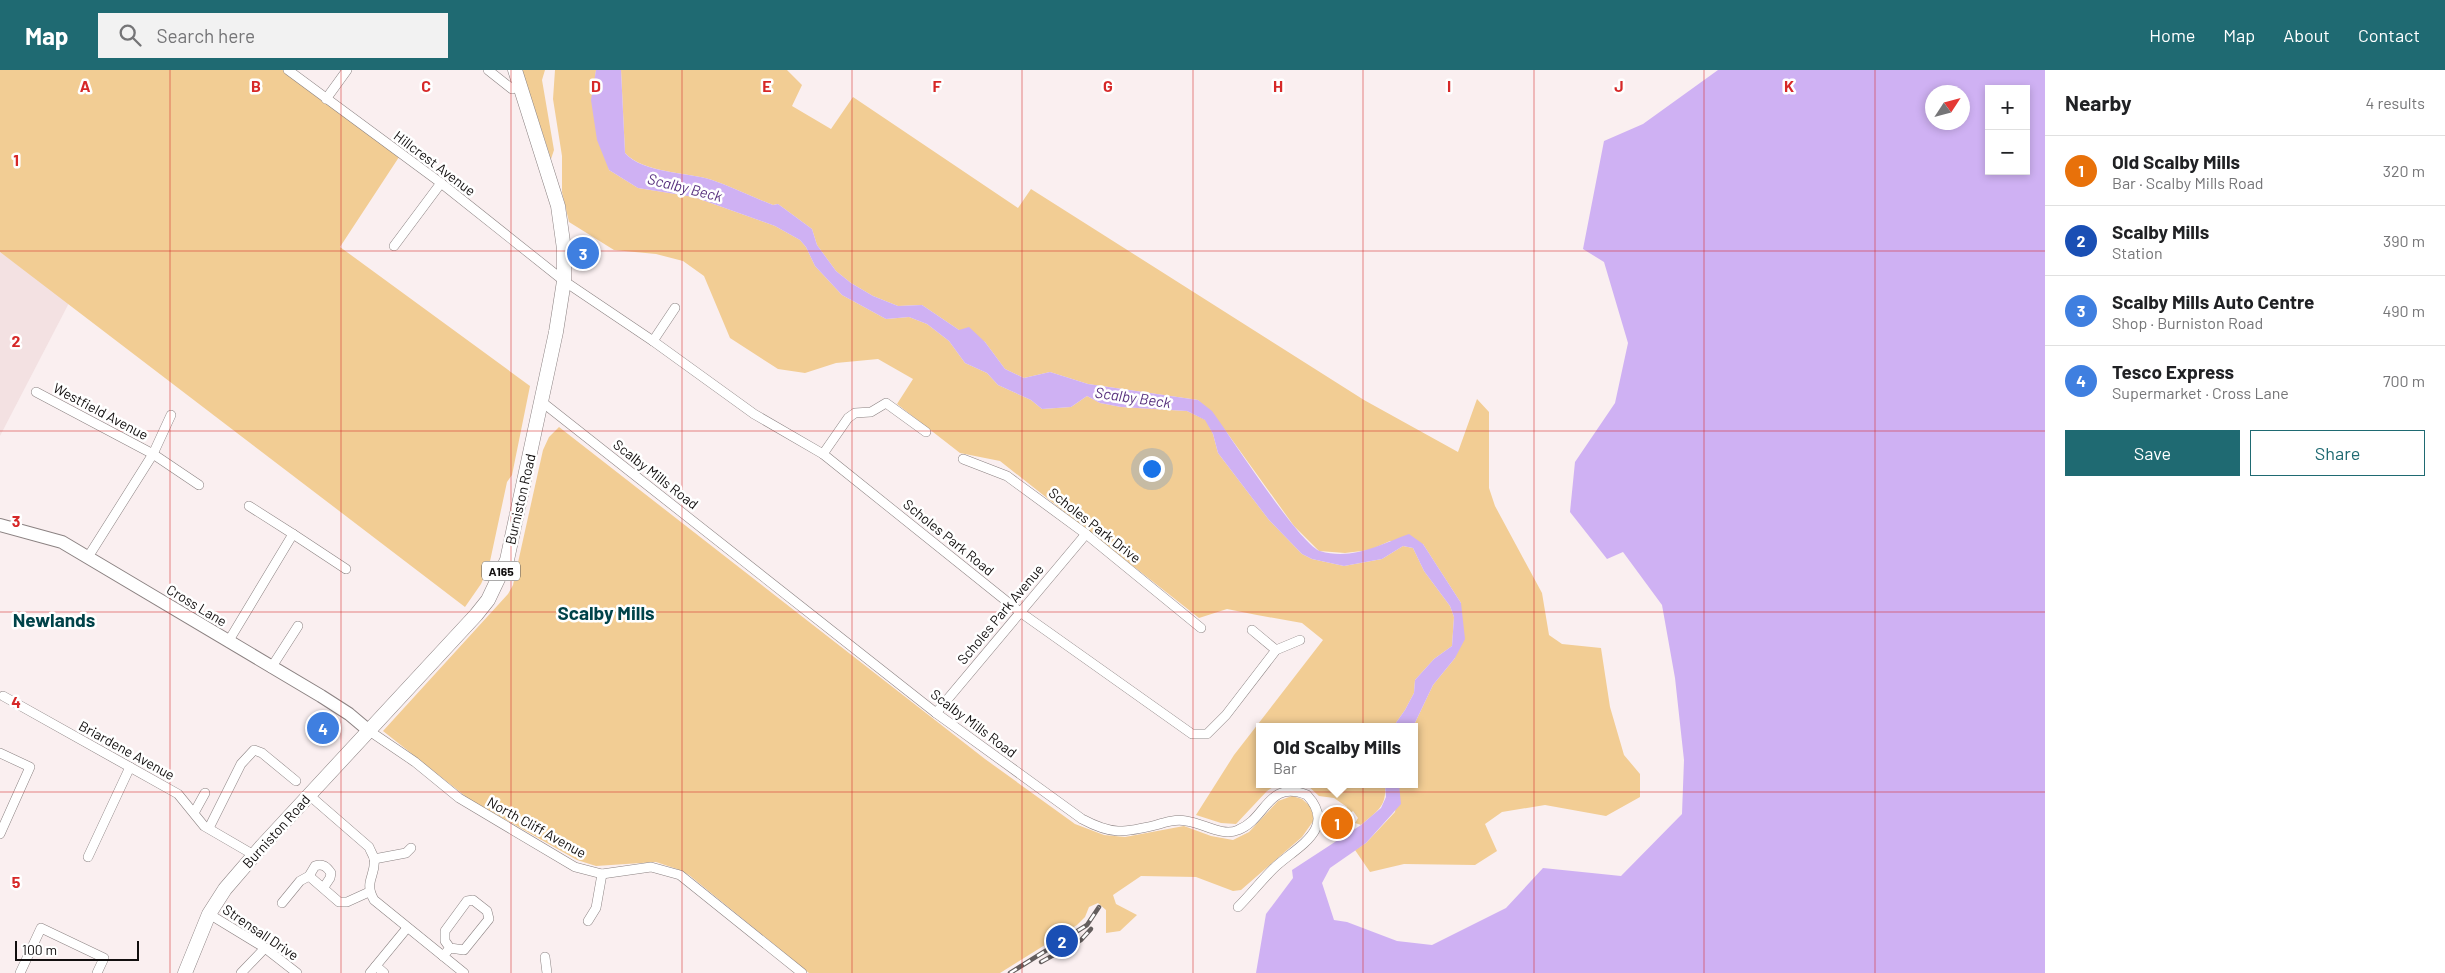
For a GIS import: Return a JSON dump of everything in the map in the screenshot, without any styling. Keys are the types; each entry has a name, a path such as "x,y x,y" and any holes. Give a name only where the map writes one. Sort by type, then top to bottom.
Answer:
{"main road":[{"name":"Burniston Road","path":"185,973 209,914 225,890 254,855 368,730 476,615 488,600 506,560 542,402 564,281 564,249 558,206 515,70"}],"street":[{"name":"Hillcrest Avenue","path":"288,70 441,183 564,281"},
{"path":"326,99 347,70"},
{"path":"488,70 512,89 519,87"},
{"path":"394,246 441,183"},
{"name":"Scholes Park Road","path":"564,281 653,341 754,414 823,454 1020,612 1192,734 1207,734 1226,715 1276,650 1300,640"},
{"path":"653,341 675,308"},
{"name":"Westfield Avenue","path":"36,392 153,454 200,486"},
{"name":"Scalby Mills Road","path":"542,402 936,713 1082,819 1103,830 1116,832 1179,820 1229,832 1245,827 1275,795 1290,791 1307,795 1318,811 1317,829 1308,840 1273,869 1238,907"},
{"path":"823,454 848,418 855,413 871,412 886,403 926,432"},
{"name":"Westfield Avenue","path":"88,557 153,454 171,415"},
{"name":"Scholes Park Drive","path":"963,459 1007,476 1086,534 1201,628"},
{"path":"249,506 346,569"},
{"name":"Cross Lane","path":"0,525 62,542 349,714 368,730"},
{"path":"228,642 293,534"},
{"name":"Scholes Park Avenue","path":"936,713 1086,534"},
{"path":"271,668 298,626"},
{"path":"1252,630 1276,650"},
{"name":"Briardene Avenue","path":"3,696 178,794 204,826 254,855"},
{"name":"North Cliff Avenue","path":"368,730 415,762 459,798 575,867 602,874 651,867 666,869 680,875 802,973"},
{"path":"209,828 241,764 254,750 262,753 296,781"},
{"path":"0,753 30,767 0,834"},
{"path":"88,857 130,767"},
{"path":"194,813 204,793"},
{"path":"309,795 353,831 369,847 374,859 369,892 374,900 464,973"},
{"path":"374,859 406,853 411,848"},
{"path":"282,902 300,880 310,876 315,866 326,867 331,873 324,887"},
{"path":"588,921 596,908 602,874"},
{"path":"310,876 339,902 347,902 369,892"},
{"path":"467,900 473,900 487,911 489,919 464,950 450,948 445,941 445,931 467,900"},
{"name":"Strensall Drive","path":"209,914 265,948 297,973"},
{"path":"20,973 41,928 104,958 97,973"},
{"path":"384,973 373,969 407,928"},
{"path":"241,973 265,948"},
{"path":"443,956 450,948"},
{"path":"545,957 547,973"}],"shaded area":[{"path":"0,70 288,70 401,154 340,247 530,386 512,475 507,482 489,566 481,584 465,607 0,252"},
{"path":"522,70 545,70 542,80 554,150 551,159"},
{"path":"555,70 596,70 595,79 609,170 638,188 694,197 775,226 800,240 806,247 815,266 842,295 886,319 909,317 927,324 949,341 965,363 987,373 998,385 1031,400 1042,409 1071,407 1087,396 1100,403 1121,407 1187,411 1206,420 1213,434 1218,453 1269,520 1302,554 1312,559 1344,566 1382,559 1403,546 1413,548 1424,571 1450,606 1454,617 1452,646 1434,659 1415,680 1414,693 1396,723 1259,723 1323,640 1302,623 1227,609 1199,618 1000,461 960,453 897,404 913,379 878,359 836,363 805,373 778,369 730,338 704,276 683,261 656,254 614,250 569,222 562,192 562,156 553,99"},
{"path":"621,70 787,70 802,85 792,106 831,129 853,97 1018,208 1031,189 1364,400 1458,452 1477,399 1489,412 1489,488 1495,506 1542,593 1549,635 1562,644 1601,648 1610,707 1624,755 1640,774 1640,797 1606,816 1545,805 1502,812 1485,824 1497,851 1475,865 1404,864 1370,872 1355,850 1366,843 1395,812 1398,788 1418,788 1418,723 1415,723 1433,685 1455,658 1461,603 1423,544 1390,541 1370,550 1345,553 1319,551 1294,526 1225,430 1198,400 1088,384 1050,372 1024,378 1005,369 985,342 959,330 922,305 898,306 873,296 851,283 836,271 817,245 812,229 778,204 773,205 702,177 643,165 625,153"},
{"path":"0,252 69,303 0,436"},
{"path":"559,427 985,759 1075,824 1104,835 1125,837 1184,826 1211,836 1233,840 1249,832 1278,801 1292,796 1302,799 1311,807 1314,820 1302,837 1241,890 1233,891 1196,877 1141,876 1113,895 1116,904 1137,915 1120,931 1106,933 1106,910 1098,903 1089,907 1085,917 1077,925 1000,973 809,973 689,875 677,869 656,862 596,866 577,860 469,799 383,731 508,594 513,585 543,450 549,437"},
{"path":"1256,727 1256,788 1272,788 1236,824 1221,823 1196,815 1234,755"},
{"path":"1310,788 1385,788 1383,803 1380,808 1361,825 1355,823 1358,818 1353,811 1349,814 1344,811 1347,807 1334,798 1319,796"}],"water":[{"name":"Scalby Beck","path":"596,70 621,70 625,153 633,160 653,168 712,180 773,205 778,204 812,229 817,245 836,271 851,283 873,296 898,306 922,305 959,330 969,327 985,342 1005,369 1024,378 1050,372 1088,384 1198,400 1212,411 1297,530 1310,544 1320,551 1332,554 1355,553 1409,534 1423,544 1461,603 1465,639 1455,658 1433,685 1415,723 1396,723 1414,693 1415,680 1434,659 1452,646 1454,617 1450,606 1424,571 1413,548 1403,546 1382,559 1344,566 1312,559 1302,554 1269,520 1218,453 1213,434 1205,420 1187,411 1121,407 1100,403 1087,396 1071,407 1042,409 1031,400 998,385 987,373 965,363 949,341 927,324 909,317 886,319 842,295 815,266 806,247 800,240 775,226 694,197 638,188 609,170 597,140 591,100"},
{"path":"1718,70 2045,70 2045,973 1256,973 1266,914 1293,878 1292,870 1361,825 1381,808 1386,797 1385,788 1399,788 1401,804 1366,843 1330,868 1322,883 1334,920 1347,922 1397,941 1432,945 1506,908 1543,868 1621,876 1682,814 1684,760 1675,678 1662,605 1623,552 1607,559 1570,512 1575,462 1615,403 1628,343 1604,262 1583,249 1604,141 1643,124"}],"railway":[{"path":"1010,973 1087,925 1099,907"},
{"path":"1041,962 1081,940 1091,929"}],"place":[{"name":"Scalby Mills Auto Centre","path":"583,253"},
{"name":"Tesco Express","path":"323,728"},
{"name":"Old Scalby Mills","path":"1337,823"},
{"name":"Scalby Mills","path":"1062,941"}],"district":[{"name":"Scalby Mills","path":"606,612"},
{"name":"Newlands","path":"54,619"}]}
